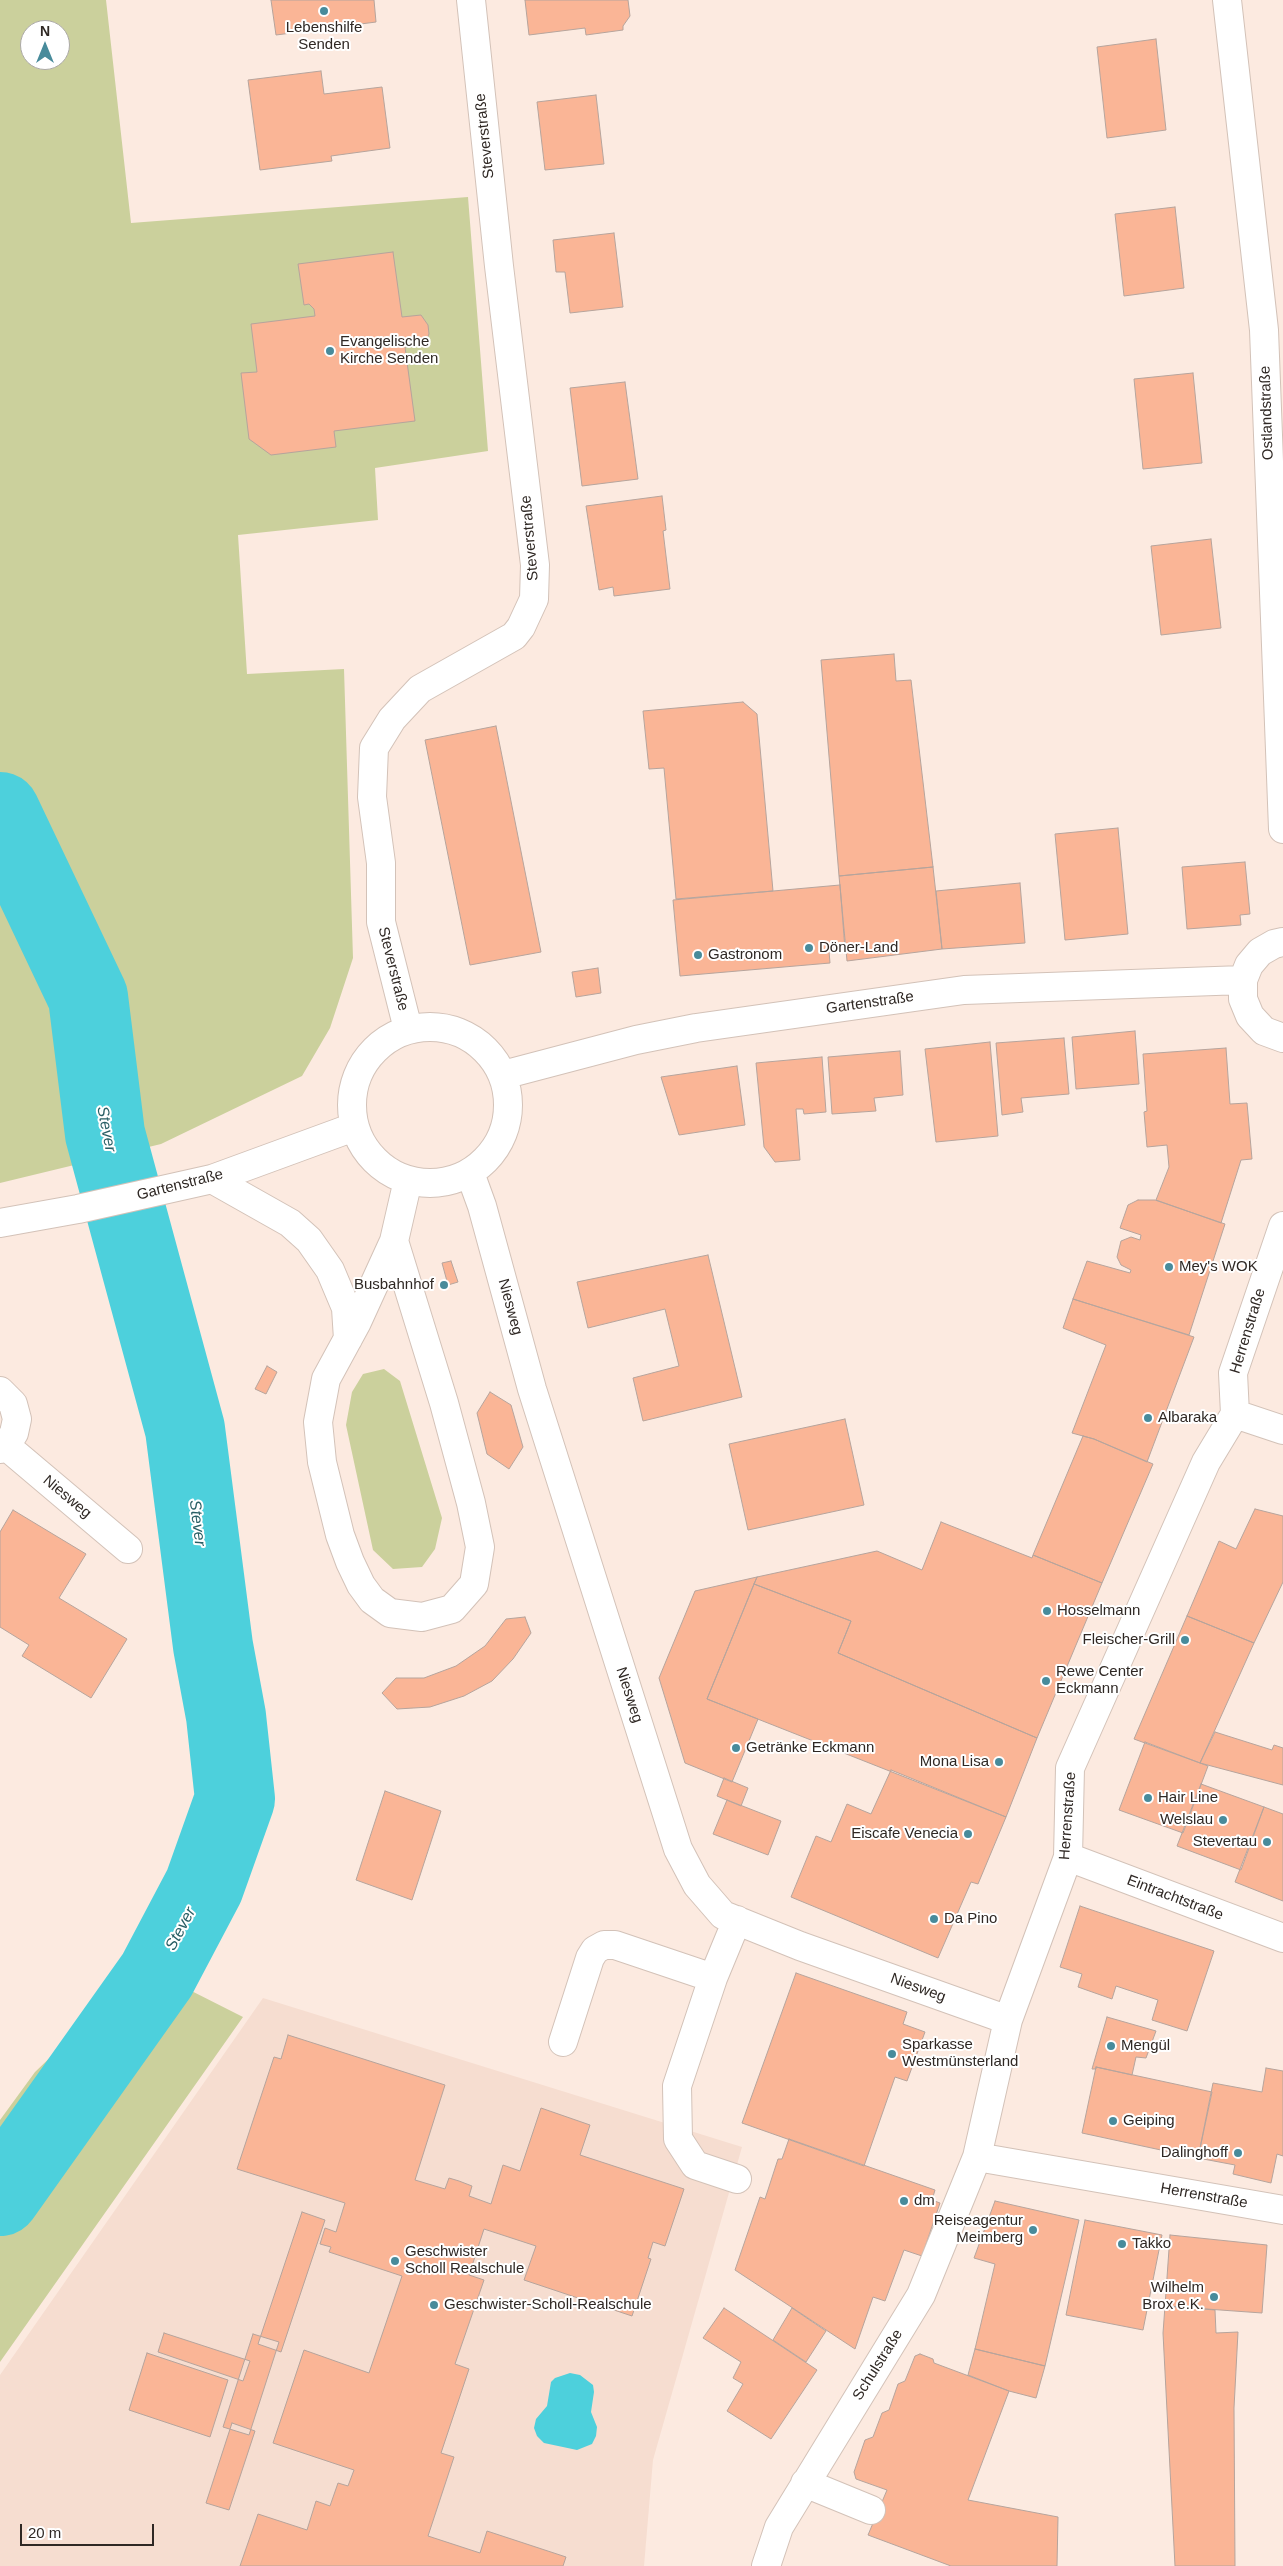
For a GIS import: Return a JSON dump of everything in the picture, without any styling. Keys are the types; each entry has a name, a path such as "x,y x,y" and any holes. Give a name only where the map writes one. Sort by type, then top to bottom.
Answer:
{"street":[{"name":"Steverstraße","path":"408,1029 381,922 381,863 372,797 374,748 392,718 420,689 514,636 521,627 534,599 534,565 498,266 470,0"},
{"name":"Ostlandstraße","path":"1227,0 1264,330 1283,829"},
{"path":"1283,942 1274,944 1260,952 1249,965 1243,980 1243,999 1250,1016 1264,1030 1283,1038"},
{"name":"Gartenstraße","path":"503,1075 636,1040 696,1028 964,990 1243,980"},
{"path":"438,1026 465,1034 488,1051 503,1075 509,1103 505,1130 491,1155 470,1173 452,1180 432,1183 408,1180 387,1171 367,1151 354,1127 352,1095 362,1066 381,1042 408,1029 438,1026"},
{"name":"Gartenstraße","path":"0,1223 78,1209 202,1181 354,1127"},
{"name":"Niesweg","path":"470,1173 482,1206 535,1398 678,1849 697,1885 723,1914 800,1946 1008,2020"},
{"path":"394,1241 444,1403 471,1504 480,1547 474,1584 452,1609 422,1617 390,1613 372,1600 350,1562 340,1536 322,1462 318,1422 326,1379 348,1339 394,1241 408,1180"},
{"path":"202,1181 290,1223 309,1240 330,1270 346,1308 348,1339"},
{"name":"Herrenstraße","path":"1283,1226 1233,1373 1234,1414 1206,1462 1070,1768 1068,1857 1008,2020 977,2157 1283,2210"},
{"name":"Niesweg","path":"0,1391 13,1404 17,1418 14,1434 3,1448 128,1549"},
{"path":"1234,1414 1283,1430"},
{"name":"Eintrachtstraße","path":"1068,1857 1283,1938"},
{"path":"736,2179 694,2166 678,2139 676,2086 714,1978 737,1920"},
{"path":"563,2042 590,1958 595,1950 604,1945 615,1945 714,1978"},
{"name":"Schulstraße","path":"766,2566 779,2527 921,2295 977,2157"},
{"path":"805,2484 871,2510"}],"shaded area":[{"name":"Geschwister Scholl Realschule","path":"263,1998 742,2147 653,2460 644,2566 0,2566 0,2375"}],"green space":[{"path":"0,0 106,0 131,223 468,197 488,451 375,468 378,520 238,535 247,674 344,669 353,958 330,1028 302,1076 161,1144 0,1183"},
{"path":"384,1369 400,1381 442,1518 435,1549 422,1567 393,1569 373,1550 346,1425 352,1392 363,1374"},
{"path":"144,1967 243,2017 0,2362 0,2120 35,2072"}],"water":[{"path":"570,2373 580,2375 593,2385 594,2392 591,2412 597,2427 596,2436 592,2444 577,2450 544,2443 537,2436 534,2428 536,2419 547,2406 551,2382 555,2378"}],"building":[{"name":"Lebenshilfe Senden","path":"271,0 374,0 376,22 276,35"},
{"path":"525,0 628,0 630,16 623,26 623,30 586,35 585,28 529,35"},
{"path":"1156,39 1166,130 1107,138 1097,47"},
{"path":"321,71 324,94 382,87 390,148 331,156 332,161 260,170 248,80"},
{"path":"596,95 604,164 545,170 537,102"},
{"path":"1175,207 1184,288 1124,296 1115,214"},
{"path":"614,233 623,307 570,313 565,272 556,272 553,240"},
{"name":"Evangelische Kirche Senden","path":"393,252 402,317 421,315 428,325 429,334 424,345 405,347 415,421 334,431 336,447 271,455 249,439 241,373 257,372 251,324 315,316 314,309 309,304 304,305 298,264"},
{"path":"1193,373 1202,463 1143,469 1134,379"},
{"path":"625,382 638,479 582,486 570,388"},
{"path":"662,496 666,530 663,531 670,589 614,596 613,587 599,590 586,506"},
{"path":"1211,539 1221,628 1161,635 1151,546"},
{"path":"894,654 896,681 911,680 933,867 839,876 821,660"},
{"path":"743,702 757,714 773,891 676,899 664,768 649,769 643,711"},
{"path":"496,726 541,952 470,965 425,740"},
{"path":"1118,828 1128,934 1065,940 1055,834"},
{"path":"1245,862 1250,914 1240,915 1241,925 1187,929 1182,867"},
{"path":"933,867 942,949 847,961 839,876"},
{"path":"1020,883 1025,943 942,949 936,891"},
{"path":"840,885 845,949 829,951 830,963 680,976 673,900"},
{"path":"598,968 601,993 576,997 572,972"},
{"path":"1135,1031 1139,1084 1076,1089 1072,1037"},
{"path":"1064,1038 1069,1094 1021,1098 1023,1112 1002,1115 996,1043"},
{"path":"990,1042 998,1136 936,1142 925,1049"},
{"path":"1226,1048 1230,1104 1247,1103 1252,1159 1241,1160 1221,1223 1156,1200 1169,1167 1167,1145 1147,1147 1144,1112 1147,1111 1143,1054"},
{"path":"900,1051 903,1095 874,1098 876,1111 832,1114 828,1057"},
{"path":"822,1057 826,1112 804,1114 803,1109 796,1109 800,1160 775,1162 764,1147 756,1063"},
{"path":"737,1066 745,1125 679,1135 661,1077"},
{"name":"Mey's WOK","path":"1138,1200 1155,1200 1225,1224 1189,1335 1073,1299 1087,1261 1130,1273 1131,1270 1121,1265 1117,1257 1121,1241 1131,1237 1140,1240 1141,1235 1120,1228 1128,1205"},
{"path":"708,1255 742,1397 643,1421 633,1378 679,1366 665,1309 588,1328 577,1282"},
{"path":"451,1261 458,1282 448,1285 442,1263"},
{"path":"1073,1299 1194,1337 1147,1462 1094,1439 1072,1433 1106,1345 1063,1328"},
{"path":"267,1366 277,1372 266,1394 255,1389"},
{"path":"490,1392 511,1405 523,1447 509,1469 487,1454 477,1413"},
{"path":"845,1419 864,1505 748,1530 729,1444"},
{"path":"1083,1436 1153,1464 1102,1583 1033,1555"},
{"path":"1255,1509 1283,1516 1283,1582 1254,1643 1187,1616 1219,1541 1236,1549"},
{"path":"13,1510 86,1554 59,1598 127,1639 91,1698 22,1656 29,1645 0,1627 0,1532"},
{"path":"941,1522 1032,1558 1033,1555 1102,1583 1037,1738 838,1653 851,1621 754,1584 757,1577 877,1551 922,1570"},
{"path":"757,1577 707,1699 758,1719 732,1782 685,1763 659,1678 695,1591"},
{"path":"754,1584 851,1621 838,1653 1037,1738 1006,1817 707,1699"},
{"path":"1187,1616 1254,1643 1200,1763 1134,1739"},
{"path":"525,1617 531,1633 513,1659 492,1681 464,1696 430,1707 397,1709 382,1693 396,1678 424,1678 456,1666 485,1646 506,1619"},
{"path":"1215,1732 1272,1750 1274,1745 1283,1748 1283,1785 1200,1763"},
{"path":"1145,1742 1208,1766 1183,1833 1119,1810"},
{"path":"891,1770 1006,1817 978,1884 971,1882 938,1958 791,1897 816,1836 831,1842 847,1804 871,1814"},
{"path":"724,1778 748,1788 741,1806 717,1796"},
{"name":"Welslau","path":"1201,1784 1264,1807 1241,1870 1177,1846"},
{"path":"385,1791 441,1811 412,1900 356,1880"},
{"path":"727,1800 781,1821 768,1855 713,1834"},
{"name":"Stevertau","path":"1264,1807 1283,1814 1283,1901 1235,1882"},
{"path":"1080,1906 1214,1951 1187,2031 1152,2020 1158,2000 1116,1986 1112,1999 1078,1987 1082,1974 1060,1967"},
{"path":"796,1973 907,2012 903,2024 925,2032 907,2081 895,2077 864,2166 742,2123"},
{"path":"1107,2017 1156,2031 1146,2058 1136,2057 1132,2075 1096,2067 1096,2069 1092,2069"},
{"name":"Geschwister-Scholl-Realschule","path":"288,2035 445,2085 415,2180 445,2189 449,2178 459,2181 472,2186 469,2196 491,2204 503,2165 520,2171 541,2108 590,2125 580,2155 684,2189 665,2246 653,2242 648,2258 651,2259 632,2316 524,2280 536,2246 484,2229 469,2275 484,2280 455,2364 469,2369 441,2453 454,2457 428,2536 480,2553 487,2531 566,2557 563,2566 240,2566 258,2514 307,2530 316,2501 330,2506 338,2483 348,2486 354,2470 273,2443 304,2350 369,2373 402,2276 329,2252 331,2247 320,2244 325,2228 336,2232 345,2203 237,2169 274,2057 281,2059"},
{"path":"1096,2067 1212,2092 1198,2158 1082,2133"},
{"path":"1266,2068 1283,2071 1283,2156 1277,2154 1271,2183 1233,2174 1235,2165 1198,2158 1213,2083 1262,2092"},
{"path":"789,2139 935,2190 932,2200 940,2203 922,2256 904,2250 885,2301 873,2297 855,2349 735,2270 760,2197 765,2199 778,2159 782,2159"},
{"path":"995,2201 1079,2220 1045,2366 975,2349 995,2264 974,2258"},
{"path":"302,2212 325,2220 281,2352 258,2344"},
{"path":"1085,2220 1162,2235 1143,2330 1066,2315"},
{"path":"1170,2235 1267,2245 1262,2313 1165,2306"},
{"path":"1165,2306 1215,2310 1216,2333 1238,2332 1234,2408 1235,2566 1175,2566 1163,2333"},
{"path":"724,2308 817,2370 771,2439 727,2411 743,2384 733,2378 741,2362 703,2338"},
{"path":"792,2308 826,2331 806,2362 773,2340"},
{"path":"164,2333 250,2361 243,2381 158,2352"},
{"path":"253,2334 279,2342 249,2435 223,2427"},
{"path":"975,2349 1045,2366 1036,2398 1009,2391 968,2375"},
{"path":"147,2353 228,2380 210,2437 129,2410"},
{"path":"920,2354 933,2359 934,2363 1009,2391 968,2500 1058,2517 1057,2566 951,2566 868,2535 887,2490 856,2479 854,2472 865,2440 873,2437 882,2413 889,2410 898,2384 905,2381 915,2356"},
{"path":"232,2423 255,2431 229,2510 206,2503"}],"waterway":[{"name":"Stever","path":"0,812 88,997 105,1134 185,1429 213,1646 226,1716 235,1799 204,1886 157,1975 0,2196"}],"place":[{"name":"Lebenshilfe Senden","path":"324,11"},
{"name":"Evangelische Kirche Senden","path":"330,351"},
{"name":"Döner-Land","path":"809,948"},
{"name":"Gastronom","path":"698,955"},
{"name":"Mey's WOK","path":"1169,1267"},
{"name":"Busbahnhof","path":"444,1285"},
{"name":"Albaraka","path":"1148,1418"},
{"name":"Hosselmann","path":"1047,1611"},
{"name":"Fleischer-Grill","path":"1185,1640"},
{"name":"Rewe Center Eckmann","path":"1046,1681"},
{"name":"Getränke Eckmann","path":"736,1748"},
{"name":"Mona Lisa","path":"999,1762"},
{"name":"Hair Line","path":"1148,1798"},
{"name":"Welslau","path":"1223,1820"},
{"name":"Eiscafe Venecia","path":"968,1834"},
{"name":"Stevertau","path":"1267,1842"},
{"name":"Da Pino","path":"934,1919"},
{"name":"Mengül","path":"1111,2046"},
{"name":"Sparkasse Westmünsterland","path":"892,2054"},
{"name":"Geiping","path":"1113,2121"},
{"name":"Dalinghoff","path":"1238,2153"},
{"name":"dm","path":"904,2201"},
{"name":"Reiseagentur Meimberg","path":"1033,2230"},
{"name":"Takko","path":"1122,2244"},
{"name":"Geschwister Scholl Realschule","path":"395,2261"},
{"name":"Wilhelm Brox e.K.","path":"1214,2297"},
{"name":"Geschwister-Scholl-Realschule","path":"434,2305"}]}
